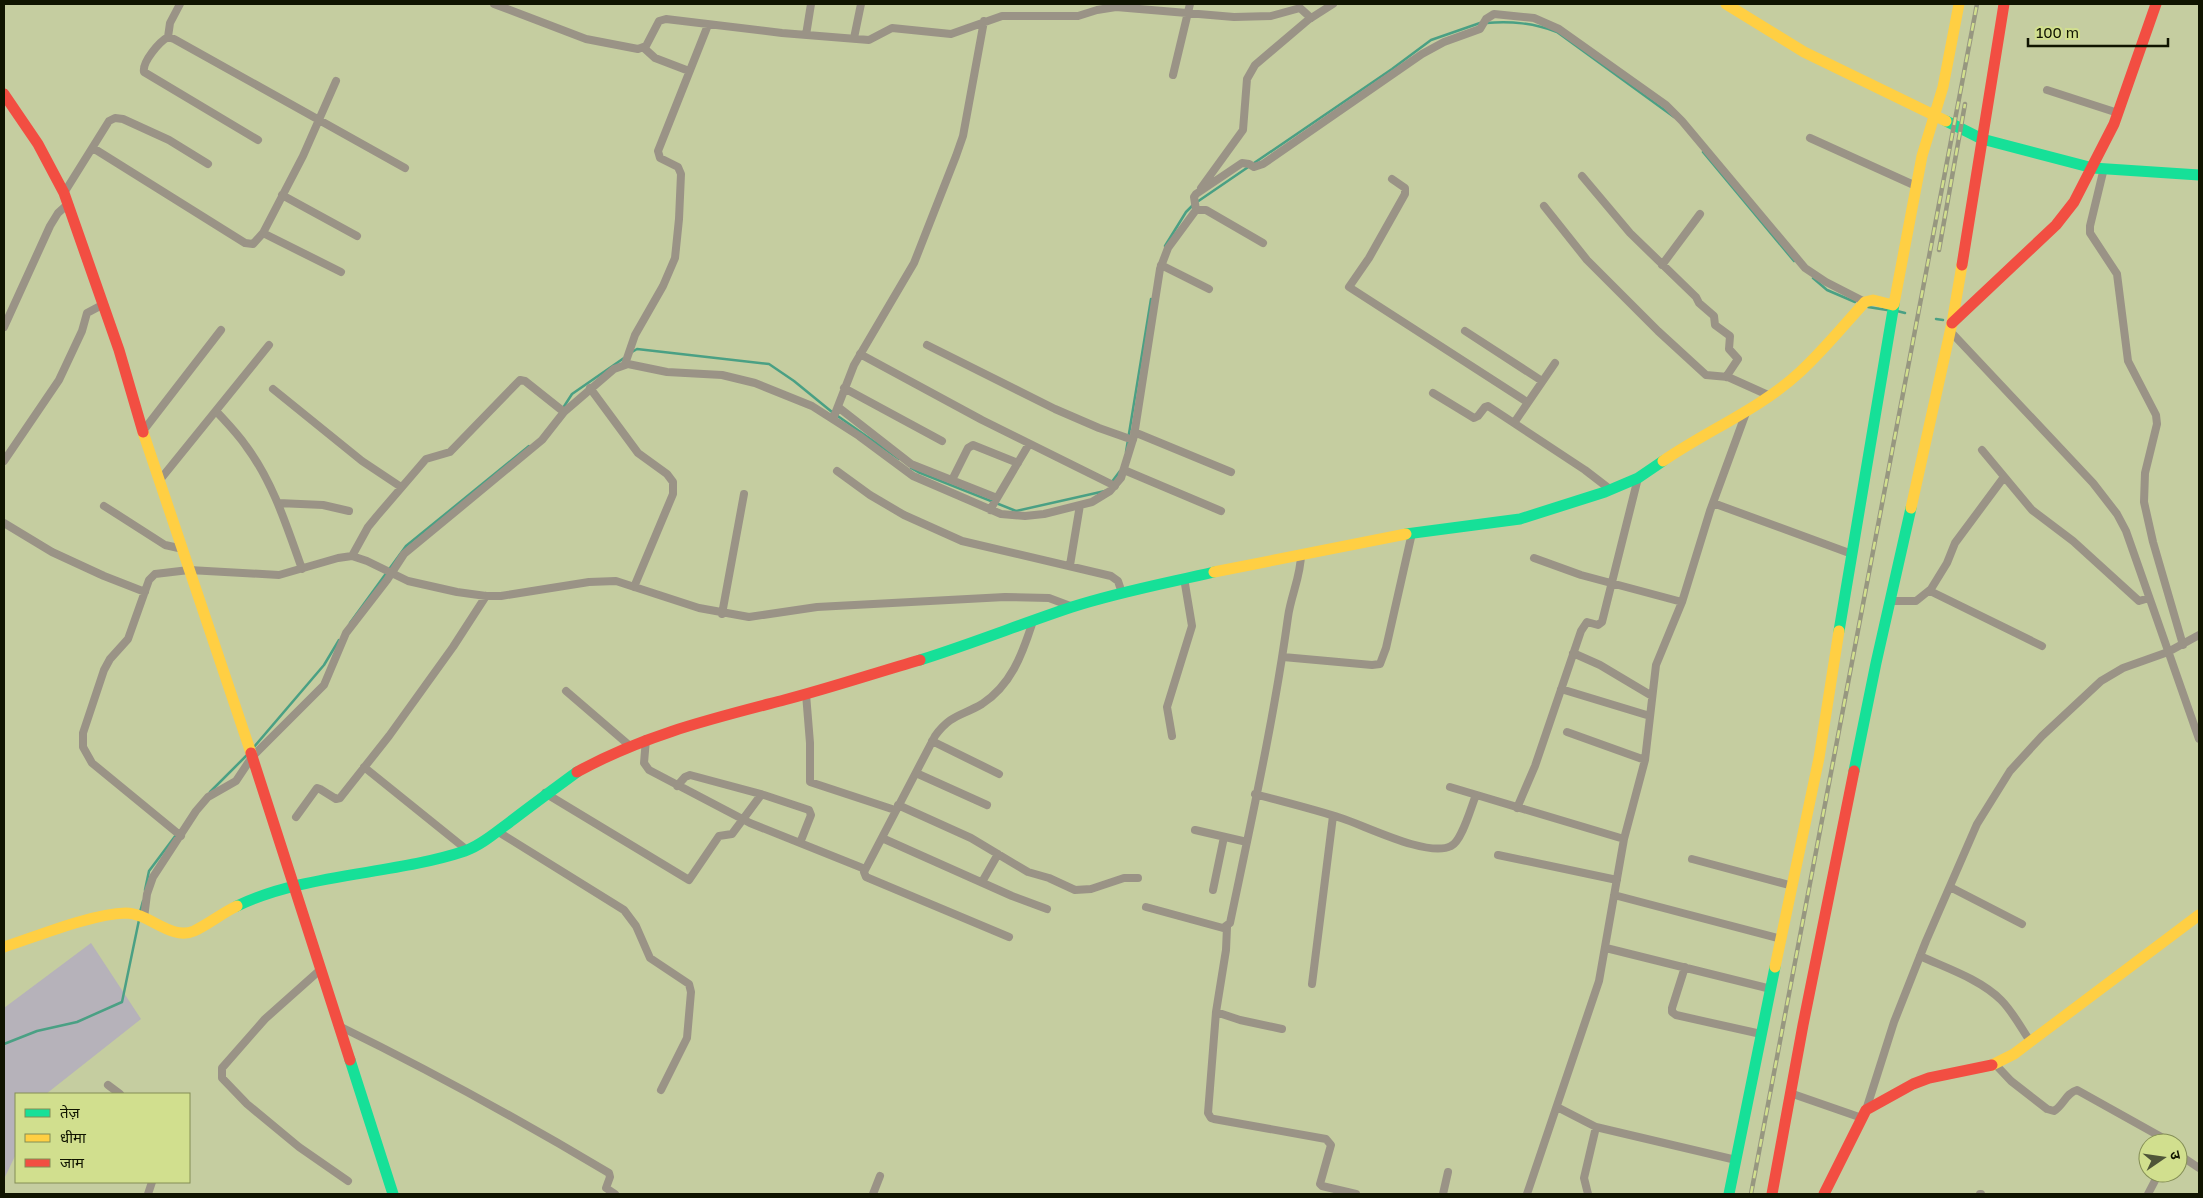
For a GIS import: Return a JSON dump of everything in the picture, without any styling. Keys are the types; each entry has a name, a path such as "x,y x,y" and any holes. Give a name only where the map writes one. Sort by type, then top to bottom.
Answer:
{"street":[{"path":"180,4 170,23 168,37 145,65 144,72 258,140"},
{"path":"494,4 595,41 638,49 646,46 656,24 662,20 672,19 708,25 806,35 872,39 892,28 951,34 984,21 1006,16 1078,16 1116,7 1189,15 1260,17 1300,8 1311,18"},
{"path":"806,35 812,4"},
{"path":"854,38 861,4"},
{"path":"1173,74 1189,15 1190,4"},
{"path":"1200,190 1208,176 1243,130 1245,88 1250,74 1263,57 1311,18 1333,4"},
{"path":"1726,4 1804,52 1982,139 2099,168 2199,175"},
{"path":"1729,1194 1819,758 1893,306 1916,186 1943,88 1958,4"},
{"path":"1772,1194 1790,1093 1869,696 1892,601 1951,327 2004,4"},
{"path":"2156,4 2099,168 2090,233 2117,274 2128,362 2156,415 2157,424 2145,473 2144,502 2153,542 2183,645"},
{"path":"627,359 667,372 736,377 835,414 911,464 952,480 994,503 1009,516 1025,516 1080,505 1099,498 1124,470 1161,265 1168,248 1196,209 1194,195 1236,166 1245,163 1251,165 1292,144 1432,47 1483,24 1489,16 1497,14 1524,16 1551,25 1659,100 1682,121 1805,268 1826,282 1865,302"},
{"path":"835,414 844,388 860,354 914,263 956,156 964,129 984,21"},
{"path":"144,918 144,909 153,876 178,834 201,804 236,781 250,751 324,684 346,633 389,572 407,551 542,440 561,410 627,359 636,335 663,286 675,258 681,174 678,167 660,158 658,151 708,25"},
{"path":"168,37 405,168"},
{"path":"644,48 655,58 689,71"},
{"path":"92,148 248,244 255,244 263,233 282,195 336,81"},
{"path":"2047,90 2118,113"},
{"path":"4,94 38,144 66,198 119,350 159,481 250,751 393,1194"},
{"path":"4,327 50,226 108,121 119,118 168,140 208,164"},
{"path":"1810,138 1916,186"},
{"path":"1951,327 2056,225 2099,168"},
{"path":"1582,176 1610,211 1712,313 1715,325 1730,336 1729,349 1738,358 1726,377"},
{"path":"1392,179 1405,188 1406,194 1369,258 1349,287 1527,402"},
{"path":"282,195 357,236"},
{"path":"1544,206 1587,260 1658,331 1706,375 1726,377 1768,395"},
{"path":"1196,209 1206,210 1263,244"},
{"path":"1662,265 1700,214"},
{"path":"263,233 341,272"},
{"path":"1161,265 1209,289"},
{"path":"4,947 98,916 128,913 177,933 193,932 222,913 253,898 293,887 430,860 467,850 497,831 577,772 646,739 690,725 806,694 966,646 1032,624 1073,607 1122,593 1184,578 1412,532 1520,520 1611,490 1638,478 1686,445 1747,410 1800,372 1865,302 1874,300 1893,306"},
{"path":"4,461 59,380 82,331 87,312 102,305"},
{"path":"1951,327 2106,498 2126,531 2199,739"},
{"path":"143,431 221,330"},
{"path":"1465,331 1542,381"},
{"path":"159,481 269,345"},
{"path":"927,345 1055,409 1099,428 1231,472"},
{"path":"860,354 1112,485"},
{"path":"1514,423 1555,363"},
{"path":"352,556 368,527 426,459 450,452 520,380 525,381 561,410"},
{"path":"590,388 638,453 667,474 673,482 673,494 634,587"},
{"path":"844,388 942,441"},
{"path":"273,389 362,461 401,487"},
{"path":"1433,393 1474,418 1487,406 1585,470 1611,490"},
{"path":"216,410 247,446 261,469 278,503 302,569"},
{"path":"1527,1194 1599,981 1624,839 1645,760 1654,672 1682,602 1713,503 1747,410"},
{"path":"835,414 859,436 908,473 994,503"},
{"path":"994,503 1030,444"},
{"path":"952,480 968,448 973,445 1018,463"},
{"path":"1982,450 2032,510 2073,541 2139,601 2149,598"},
{"path":"1124,470 1221,512"},
{"path":"837,471 870,495 904,515 962,541 1114,577 1122,593"},
{"path":"1892,601 1916,601 1930,591 1936,583 1955,543 2004,477"},
{"path":"1517,808 1535,766 1573,653 1586,623 1597,625 1601,623 1638,478"},
{"path":"722,614 744,494"},
{"path":"278,503 323,505 349,512"},
{"path":"1713,503 1852,554"},
{"path":"1070,566 1080,505"},
{"path":"104,506 165,545 183,549"},
{"path":"4,523 52,552 104,576 145,592"},
{"path":"1283,658 1380,664 1386,648 1412,532"},
{"path":"1301,554 1301,572 1290,608 1283,658 1227,927 1226,950 1216,1012 1213,1072 1208,1110 1211,1118 1326,1139 1330,1145 1320,1184 1356,1194"},
{"path":"178,834 100,770 88,758 82,741 104,670 110,659 128,639 149,580 155,574 190,570 268,576 284,574 338,558 352,556 367,560 408,580 457,592 486,596 609,580 682,604 722,614 755,616 817,607 1005,597 1049,598 1073,607"},
{"path":"1534,558 1581,575 1682,602"},
{"path":"1172,736 1167,707 1191,631 1191,614 1184,578"},
{"path":"1930,591 2042,646"},
{"path":"296,817 318,788 338,799 442,663 486,596"},
{"path":"1009,937 866,877 864,874 932,741 948,720 984,702 1010,678 1032,624"},
{"path":"1824,1194 1864,1114 1894,1022 1920,956 1977,824 2010,771 2085,695 2107,677 2133,663 2168,652 2199,635"},
{"path":"1573,653 1600,665 1652,696"},
{"path":"1561,689 1650,716"},
{"path":"566,691 630,746"},
{"path":"806,694 810,743 810,782 897,807 960,832 1028,872 1049,878 1075,890 1091,889 1124,878 1138,878"},
{"path":"1567,732 1645,760"},
{"path":"646,739 645,766 649,770 744,820 865,869"},
{"path":"932,741 999,774"},
{"path":"364,767 467,850"},
{"path":"916,772 987,805"},
{"path":"677,786 685,777 690,775 761,795 810,812 800,843"},
{"path":"1450,787 1624,839"},
{"path":"546,793 641,853 689,880 719,836 731,835 761,795"},
{"path":"1255,794 1333,816 1415,845 1448,848 1456,842 1476,795"},
{"path":"1312,984 1333,816"},
{"path":"1195,830 1246,842"},
{"path":"497,831 624,910 636,926 650,958 689,984 691,992 687,1038 662,1090"},
{"path":"1213,890 1224,836"},
{"path":"882,838 1048,909"},
{"path":"982,882 998,854"},
{"path":"1498,855 1617,880"},
{"path":"1692,859 1793,886"},
{"path":"1950,887 2022,924"},
{"path":"1614,895 1782,939"},
{"path":"1146,907 1223,928 1227,927"},
{"path":"1790,1093 1864,1114 1913,1084 1996,1064 2014,1054 2199,915"},
{"path":"1606,948 1771,989"},
{"path":"1920,956 1960,974 1995,994 2003,1001 2030,1041"},
{"path":"1685,967 1672,1012 1676,1015 1761,1034"},
{"path":"320,970 265,1019 222,1068 222,1078 247,1104 299,1148 348,1181"},
{"path":"1216,1012 1240,1020 1282,1028"},
{"path":"339,1026 406,1059 525,1123 608,1173 610,1177 606,1188 615,1194"},
{"path":"1996,1064 2011,1081 2048,1109 2058,1110 2068,1095 2077,1090 2154,1133"},
{"path":"108,1085 119,1093"},
{"path":"1557,1107 1596,1127 1736,1160"},
{"path":"1588,1194 1584,1178 1596,1127"},
{"path":"2188,1161 2199,1168"},
{"path":"1443,1194 1448,1172"},
{"path":"873,1194 880,1176"}],"shaded area":[{"path":"91,943 141,1019 47,1093 15,1093 15,1156 4,1179 4,1008"}],"waterway":[{"path":"1197,202 1392,69 1431,40 1480,23"},
{"path":"1486,23 1522,23 1557,32 1674,117"},
{"path":"1703,152 1794,261"},
{"path":"1165,246 1186,212 1193,205"},
{"path":"1813,278 1827,290 1855,302"},
{"path":"1126,452 1151,299"},
{"path":"1868,307 1887,310"},
{"path":"1897,311 1905,313"},
{"path":"1936,319 1943,320"},
{"path":"632,352 637,349 769,364 794,381 832,412 899,459"},
{"path":"563,408 572,394 624,358"},
{"path":"350,623 406,546 529,446"},
{"path":"911,468 1016,511 1105,491"},
{"path":"1111,483 1120,471"},
{"path":"254,747 324,665 339,640"},
{"path":"210,792 247,755"},
{"path":"145,890 149,871 176,835"},
{"path":"140,912 143,901"},
{"path":"4,1044 37,1031 77,1022 122,1002 139,920"}],"railway":[{"path":"1751,1194 1977,4"},
{"path":"1939,250 1965,104"}],"traffic: fast":[{"path":"1946,121 1982,139 2093,168 2199,175"},
{"path":"1839,631 1894,304"},
{"path":"1406,534 1520,519 1605,492 1638,478 1663,461"},
{"path":"1854,771 1911,508"},
{"path":"920,660 1089,602 1214,572"},
{"path":"237,906 263,895 320,880 409,865 465,851 489,838 577,772"},
{"path":"1729,1194 1775,967"},
{"path":"350,1060 393,1194"}],"traffic: slow":[{"path":"1726,4 1804,52 1946,121"},
{"path":"1894,304 1922,156 1943,87 1959,4"},
{"path":"1911,508 1952,323 1962,265"},
{"path":"1663,461 1751,408 1784,385 1817,355 1865,302 1873,300 1893,305"},
{"path":"143,432 251,753"},
{"path":"1214,572 1406,534"},
{"path":"1775,967 1819,758 1839,631"},
{"path":"4,947 81,921 112,914 135,914 168,930 185,933 200,928 237,906"},
{"path":"1992,1065 2014,1054 2199,915"}],"traffic: jam":[{"path":"1962,265 2004,4"},
{"path":"1952,323 2056,225 2074,202 2114,124 2156,4"},
{"path":"4,94 38,144 64,193 119,350 143,432"},
{"path":"577,772 627,748 678,729 818,691 920,660"},
{"path":"251,753 350,1060"},
{"path":"1772,1194 1803,1025 1854,771"},
{"path":"1824,1194 1866,1110 1913,1084 1929,1078 1992,1065"}]}
